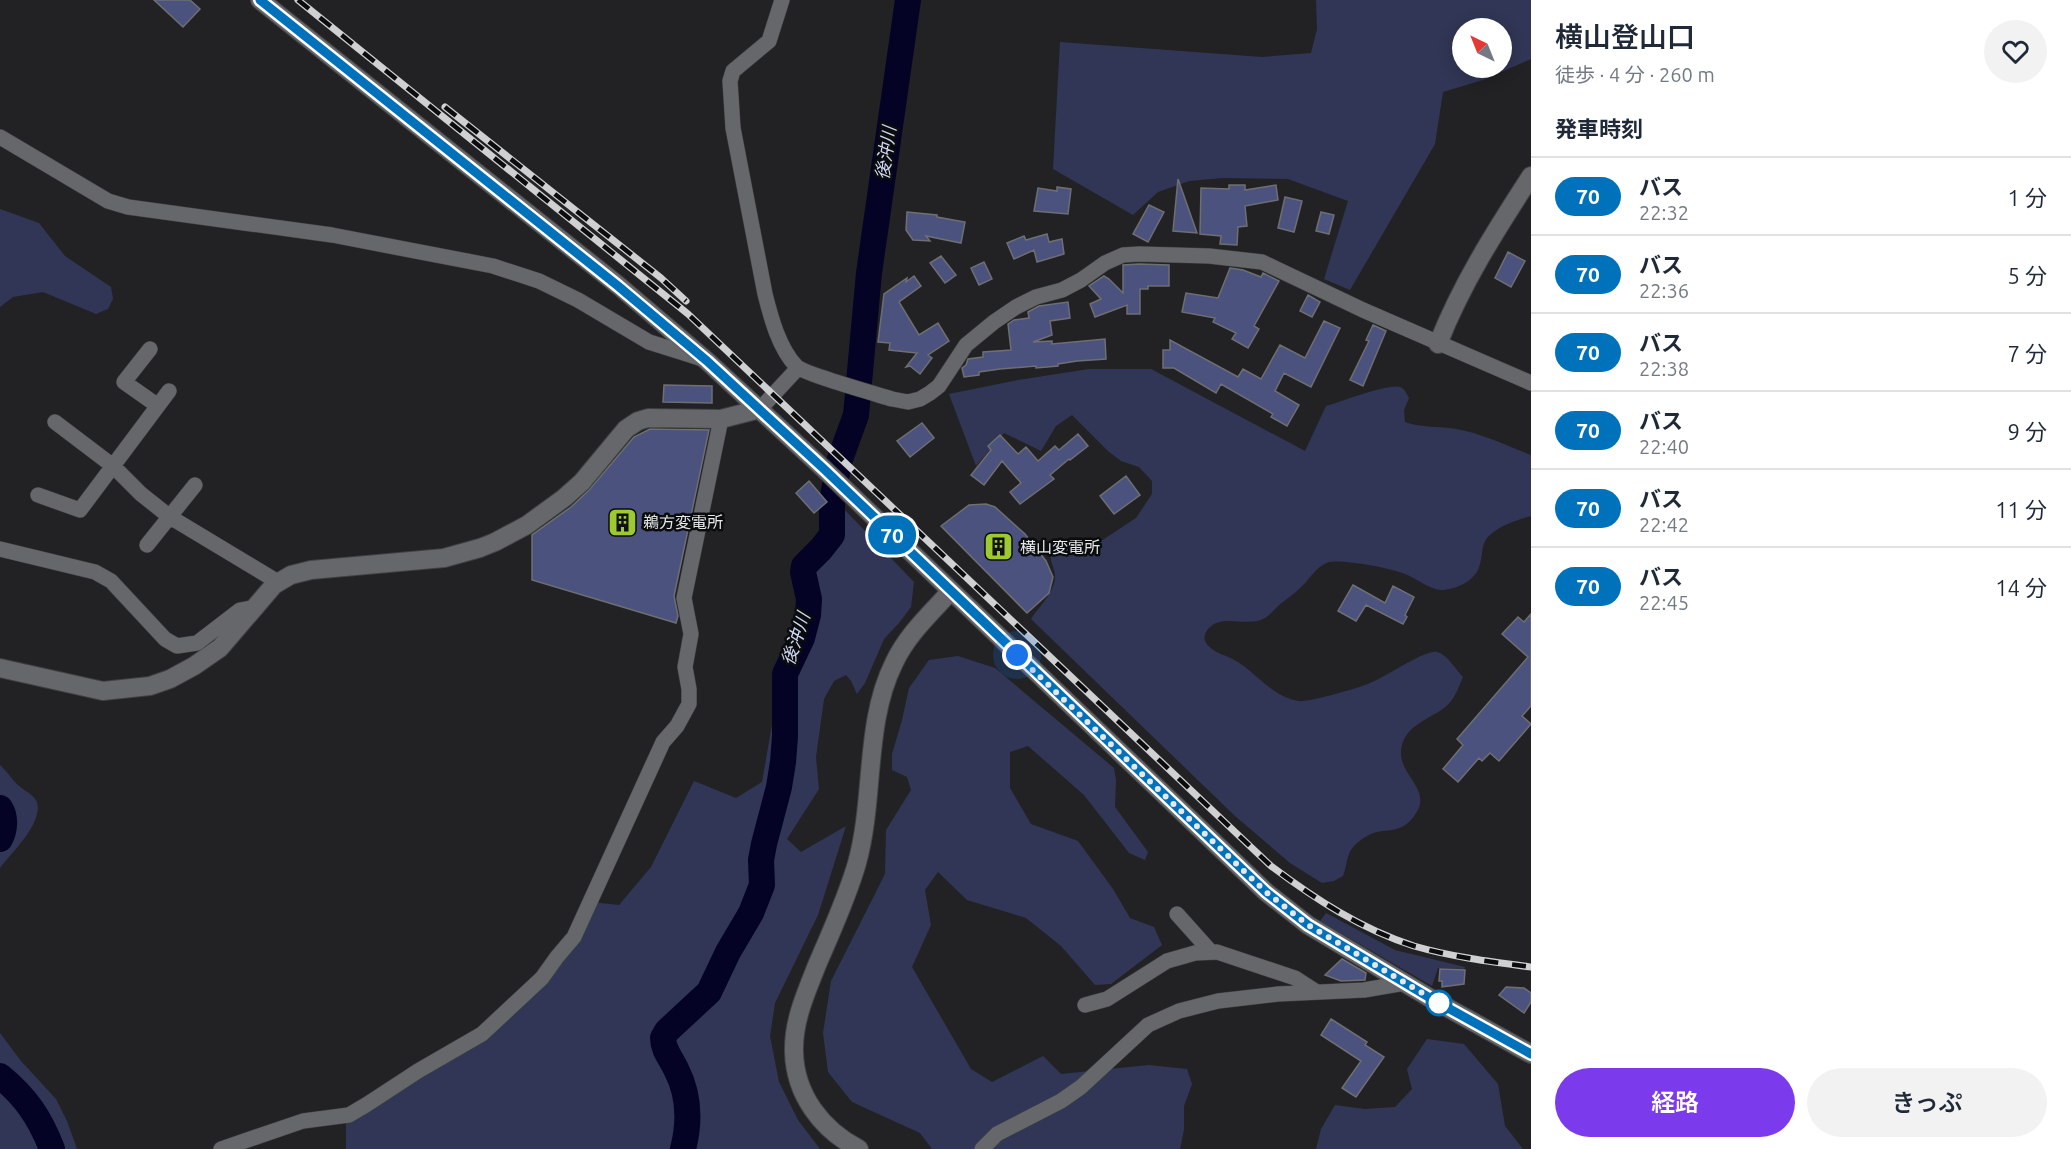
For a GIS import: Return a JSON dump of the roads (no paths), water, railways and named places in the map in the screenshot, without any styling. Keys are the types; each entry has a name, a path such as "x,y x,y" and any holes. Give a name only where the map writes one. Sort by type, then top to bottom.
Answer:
{"street":[{"path":"260,0 618,286 707,361 824,469 1266,892 1308,925 1531,1054"},
{"path":"782,0 769,41 734,71 730,81 730,102 765,294 771,317 783,344 798,368 892,399 908,402 920,399 939,386 966,345 994,322 1036,297 1062,290 1105,263 1123,255 1209,256 1262,262 1438,344 1531,383"},
{"path":"0,137 108,201 128,207 332,235 493,266 538,281 578,300 648,342 707,361"},
{"path":"1438,344 1451,311 1483,251 1531,176"},
{"path":"150,349 124,382 158,406"},
{"path":"0,668 103,691 150,686 170,679 219,648 278,582 291,575 311,570 444,558 480,548 527,525 564,498 582,482 626,429 638,421 648,418 721,419 760,409 798,368"},
{"path":"38,495 80,510 169,391"},
{"path":"221,1149 303,1120 349,1115 366,1105 418,1071 482,1034 542,978 574,938 663,742 678,726 689,704 685,667 691,634 684,598 721,419"},
{"path":"55,422 113,466 141,494 170,517 278,582"},
{"path":"147,546 195,485"},
{"path":"0,549 95,572 111,581 165,639 177,646 197,643 240,610 255,607"},
{"path":"859,1149 833,1132 816,1116 803,1094 797,1078 794,1052 795,1029 804,998 857,864 867,814 876,716 890,674 912,633 950,592"},
{"path":"1177,914 1211,952"},
{"path":"1085,1005 1107,999 1167,961 1195,953 1211,952 1295,978 1316,991"},
{"path":"982,1149 997,1134 1061,1101 1081,1087 1148,1025 1179,1011 1218,1001 1316,991 1364,990 1405,983"}],"waterway":[{"name":"後沖川","path":"683,1149 687,1129 686,1098 663,1038 667,1031 709,992 728,952 751,913 762,885 761,860 783,762 785,674 802,638 808,615 809,599 803,572 804,566 832,535 832,502 839,462 856,415 869,273 908,0"},
{"path":"0,808 4,824 0,839"},
{"path":"0,1076 31,1109 52,1149"}],"railway":[{"path":"298,0 688,314 1271,866 1339,912 1394,939 1443,953 1531,967"},
{"path":"445,107 661,278 686,301"}],"place":[{"name":"鵜方変電所","path":"622,522"},
{"name":"横山変電所","path":"999,547"}]}
